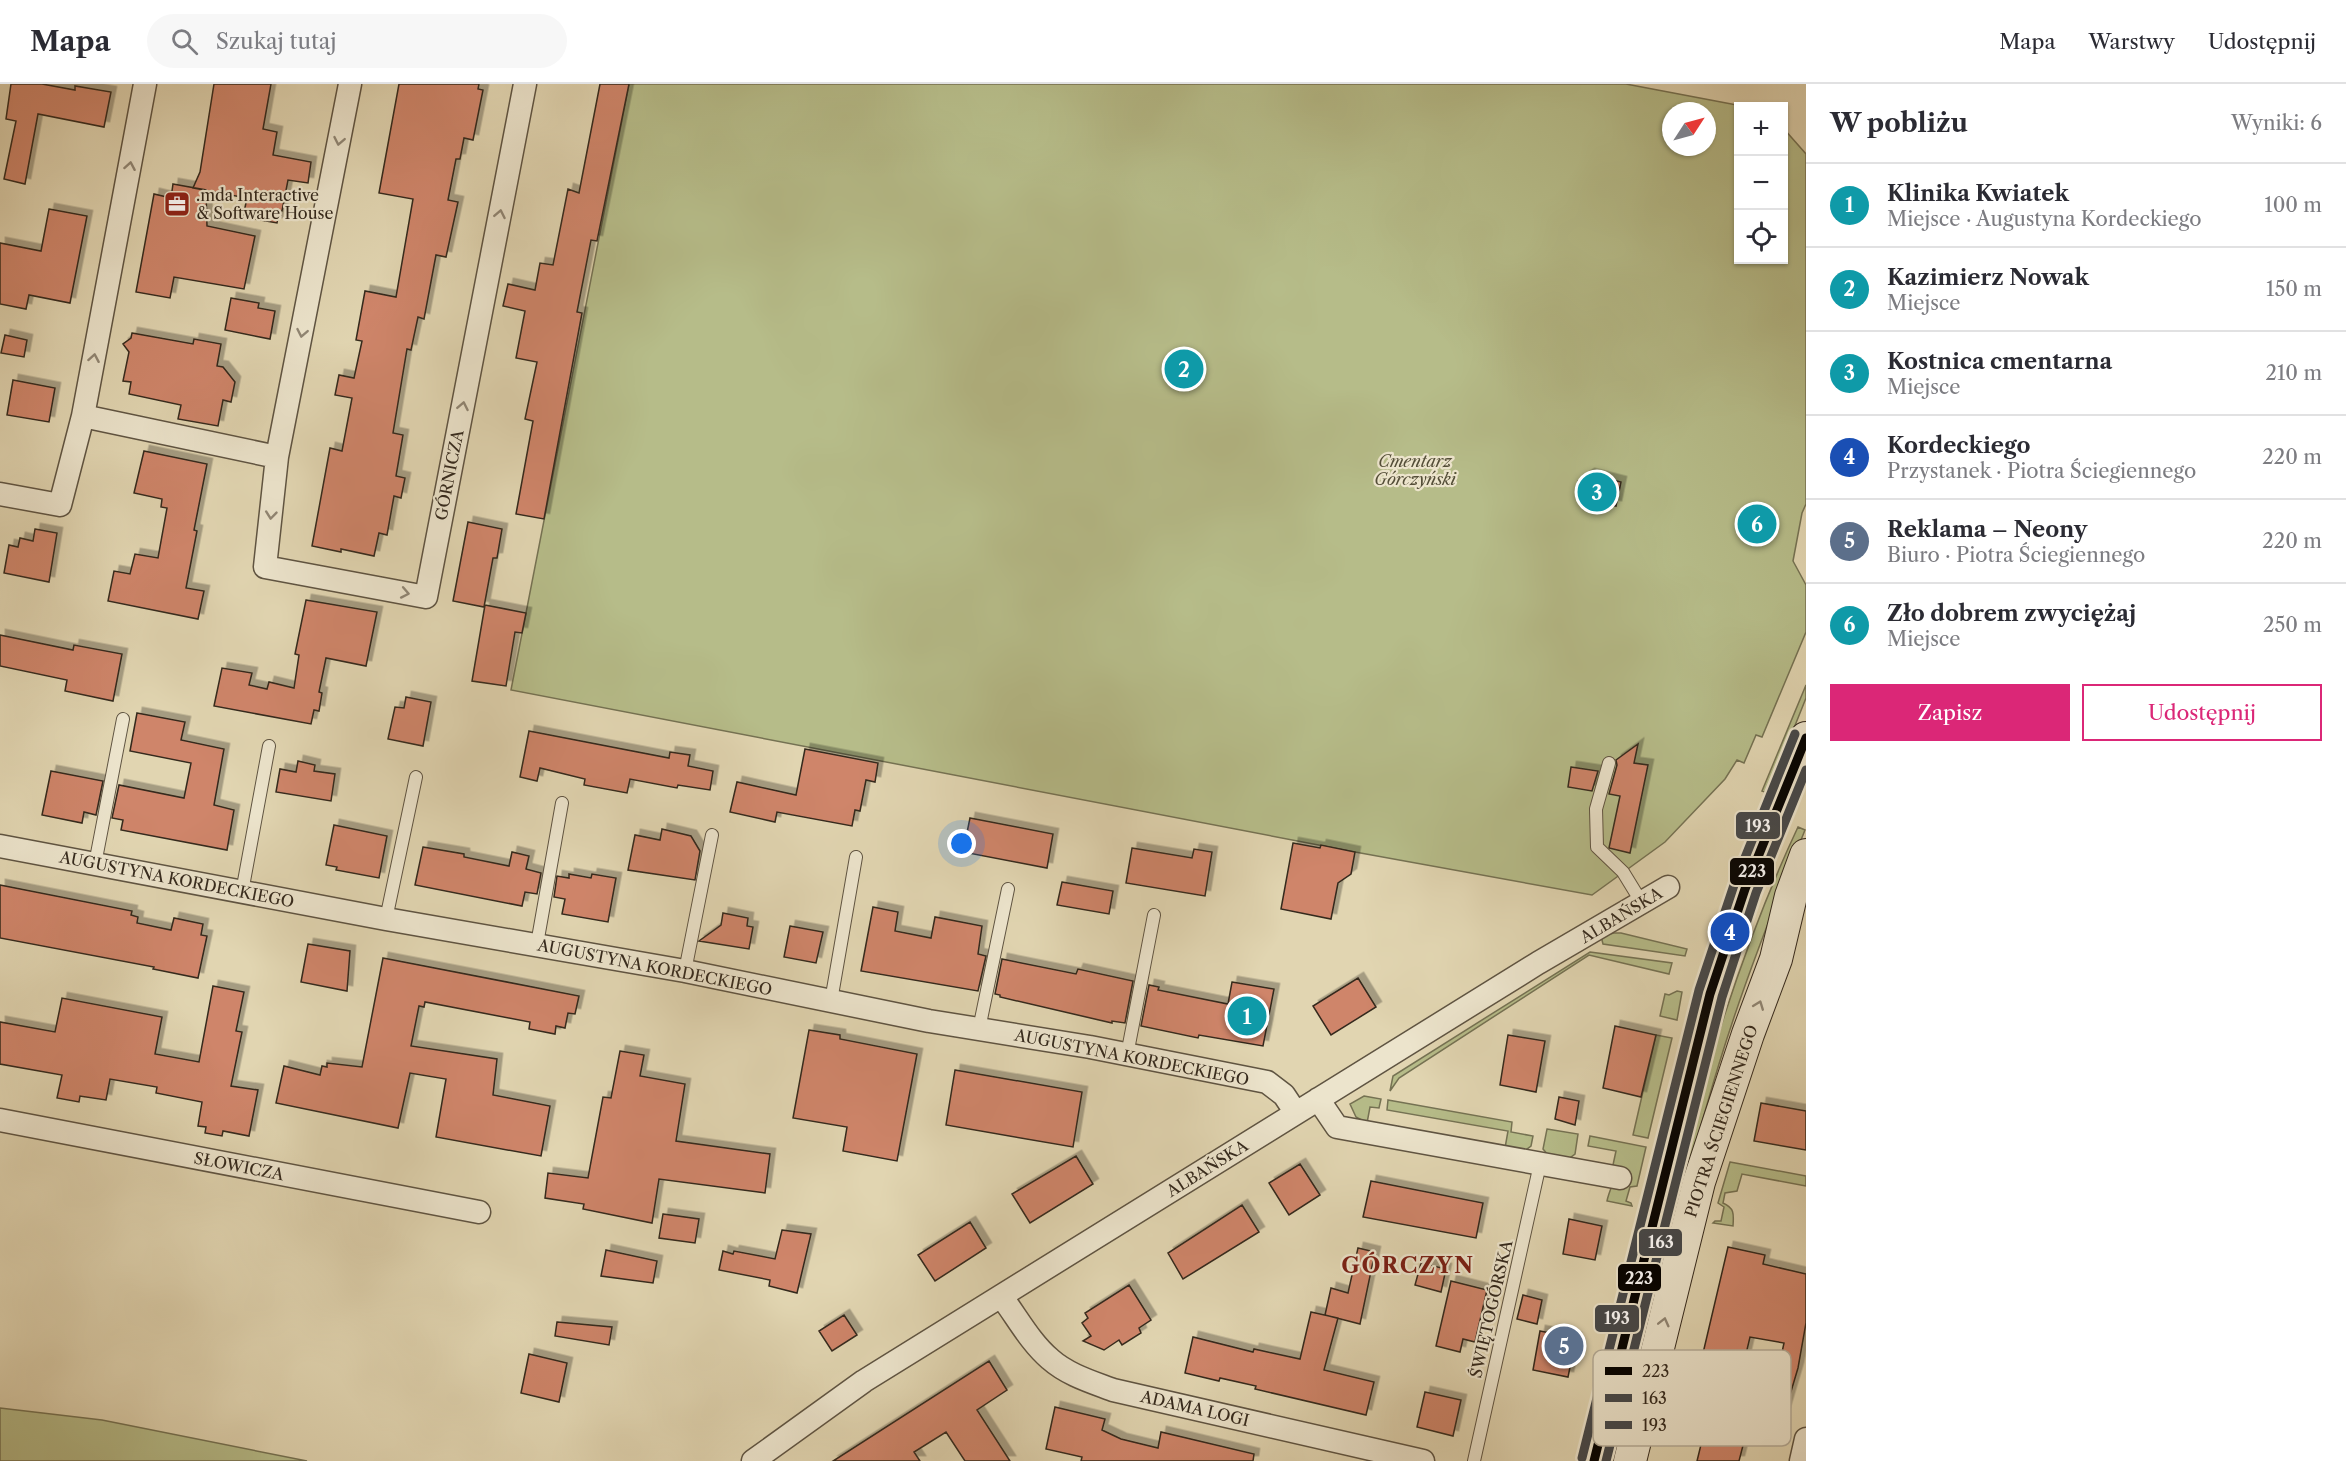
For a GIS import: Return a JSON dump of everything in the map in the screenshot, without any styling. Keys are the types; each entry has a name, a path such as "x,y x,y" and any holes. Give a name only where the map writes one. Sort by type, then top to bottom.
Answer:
{"main road":[{"path":"1622,1350 1710,994 1745,889 1806,738"},
{"path":"1779,809 1806,778"},
{"name":"PIOTRA ŚCIEGIENNEGO","path":"1657,1350 1699,1182 1748,1034 1776,960 1791,896 1806,855"},
{"path":"1776,960 1806,898"},
{"path":"1594,1461 1598,1446"},
{"name":"PIOTRA ŚCIEGIENNEGO","path":"1630,1461 1634,1446"}],"street":[{"path":"0,494 60,505 83,416 145,84"},
{"name":"GÓRNICZA","path":"350,84 277,457 265,567 426,597 525,84"},
{"path":"83,416 277,457"},
{"name":"AUGUSTYNA KORDECKIEGO","path":"0,846 386,919 685,971 831,1001 1267,1082 1284,1095 1296,1113"},
{"name":"ALBAŃSKA","path":"753,1461 864,1381 1538,963 1668,887"},
{"path":"1318,1099 1337,1126 1620,1178"},
{"name":"SŁOWICZA","path":"0,1120 479,1212"},
{"name":"ADAMA LOGI","path":"1001,1296 1033,1341 1050,1359 1068,1372 1090,1382 1113,1390 1423,1461"},
{"path":"1801,1461 1806,1439"}],"lane":[{"path":"95,864 123,718"},
{"path":"242,892 269,746"},
{"path":"1609,763 1596,809 1597,847 1623,872 1642,903"},
{"path":"386,919 416,777"},
{"path":"537,944 562,802"},
{"path":"685,971 712,835"},
{"path":"831,1001 856,857"},
{"path":"979,1029 1008,888"},
{"path":"1127,1055 1154,915"},
{"name":"ŚWIĘTOGÓRSKA","path":"1474,1461 1540,1164"}],"green space":[{"name":"Cmentarz Górczyński","path":"629,84 1626,84 1734,104 1734,264 1788,264 1788,134 1806,154 1806,504 1802,513 1793,561 1806,585 1806,632 1762,737 1756,735 1744,763 1737,760 1725,779 1665,842 1592,895 1355,852 511,690"},
{"path":"1806,685 1806,698 1768,793 1762,791"},
{"path":"1798,827 1805,830 1770,917 1728,1034 1704,1113 1645,1350 1635,1350 1688,1139 1711,1059 1736,980 1765,903"},
{"path":"1614,933 1687,949 1685,956 1603,944 1601,936"},
{"path":"1590,952 1672,963 1669,974 1589,955 1399,1078 1390,1091 1393,1076"},
{"path":"1677,991 1682,992 1677,1020 1660,1016 1665,994 1669,995"},
{"path":"1656,1035 1672,1038 1648,1138 1633,1135"},
{"path":"1364,1096 1381,1099 1379,1108 1370,1107 1367,1123 1356,1117 1350,1104"},
{"path":"1388,1100 1512,1122 1511,1132 1533,1136 1531,1146 1523,1152 1505,1148 1508,1131 1387,1110"},
{"path":"1547,1129 1578,1134 1575,1154 1567,1160 1549,1156 1543,1149"},
{"path":"1590,1136 1646,1147 1637,1186 1630,1187 1626,1201 1632,1206 1607,1201 1617,1172 1613,1165 1616,1151 1588,1146"},
{"path":"1730,1162 1806,1176 1806,1186 1742,1174 1737,1191 1725,1193 1723,1203 1732,1212 1733,1226 1713,1223 1721,1221 1724,1207 1718,1203"},
{"path":"0,1408 102,1420 307,1461 0,1461"},
{"path":"1612,1446 1622,1446 1618,1461 1608,1461"}],"building":[{"path":"11,84 42,84 75,90 75,86 111,92 104,127 38,114 25,184 4,179 16,121 6,119"},
{"path":"214,84 271,84 263,129 277,132 273,155 311,162 308,183 288,180 282,211 279,211 277,223 243,217 247,198 193,188 200,172"},
{"path":"399,84 479,84 478,89 483,90 473,140 464,138 460,159 456,159 448,200 458,202 446,257 436,255 424,319 418,317 411,350 407,349 393,433 403,435 396,476 405,478 401,498 394,496 387,535 379,533 374,556 312,546 330,448 342,451 352,398 335,395 339,375 354,378 362,341 356,340 365,291 396,297 413,199 379,193"},
{"path":"600,84 629,84 597,241 591,240 577,312 582,313 544,519 516,514 533,421 525,419 537,362 516,358 525,311 503,306 508,284 535,290 540,263 553,265 568,189 579,193"},
{"path":"173,184 206,190 207,226 255,236 244,289 174,277 170,298 136,292 154,194 171,198"},
{"path":"49,209 87,216 70,303 29,295 26,309 0,304 0,243 41,251"},
{"path":"231,298 259,303 258,308 275,311 270,339 225,330"},
{"path":"132,333 193,344 194,339 221,344 217,366 223,367 235,382 231,402 223,400 218,426 178,419 181,405 129,394 131,382 123,381 129,352 123,344 131,338"},
{"path":"5,335 27,340 24,357 1,353"},
{"path":"13,380 55,388 49,422 7,415"},
{"path":"144,451 207,464 186,588 204,591 198,619 108,601 114,571 130,574 135,554 158,558 167,508 161,507 162,499 134,493"},
{"path":"1589,474 1621,482 1616,506 1583,499 1576,488 1578,481"},
{"path":"468,522 502,529 497,558 493,558 484,607 453,601"},
{"path":"35,529 57,533 49,582 4,573 9,545 18,547 20,538 33,541"},
{"path":"306,600 377,612 366,666 326,658 319,692 322,693 319,711 314,710 311,724 214,706 222,668 252,673 249,685 267,689 269,682 294,688 299,655 295,654"},
{"path":"485,605 526,613 522,633 515,632 506,686 472,681"},
{"path":"0,635 73,650 74,645 122,654 113,701 65,691 67,680 0,666"},
{"path":"406,697 431,702 423,746 388,739 395,707 404,708"},
{"path":"137,713 185,722 181,740 224,749 214,805 234,810 227,850 121,830 123,820 112,818 119,785 184,798 191,763 130,751"},
{"path":"529,731 669,758 670,752 690,755 688,766 713,771 710,790 678,785 677,788 630,779 627,793 584,785 585,779 540,768 537,781 520,777"},
{"path":"1638,744 1634,763 1648,765 1630,853 1609,848 1620,796 1609,794 1617,765 1616,760"},
{"path":"805,749 878,763 875,782 866,780 860,811 855,810 852,826 777,812 775,822 730,812 737,782 796,795"},
{"path":"298,761 315,765 314,771 335,774 331,801 276,792 280,769 296,772"},
{"path":"1571,767 1598,771 1592,791 1568,787"},
{"path":"51,771 103,781 96,815 84,812 82,823 42,815"},
{"path":"970,818 1053,834 1047,868 963,852"},
{"path":"334,825 387,836 379,878 336,870 337,867 326,865"},
{"path":"662,829 691,836 700,851 695,880 628,870 635,835 660,840"},
{"path":"1293,843 1320,848 1321,845 1355,852 1351,874 1338,883 1331,919 1281,909"},
{"path":"423,847 464,854 464,857 509,866 512,852 529,856 526,869 541,873 537,894 525,892 522,906 415,885"},
{"path":"1132,848 1192,858 1194,849 1212,852 1205,896 1126,883"},
{"path":"569,874 591,878 592,874 616,878 608,922 562,914 565,899 554,897 557,876 569,878"},
{"path":"1062,882 1113,891 1109,914 1057,905"},
{"path":"0,885 132,911 131,915 138,917 137,923 171,930 174,918 203,924 201,935 207,936 198,978 153,969 154,967 0,938"},
{"path":"873,907 898,912 895,931 931,938 935,917 982,926 978,954 986,956 978,991 861,971"},
{"path":"723,913 748,918 747,926 753,927 749,949 699,941 721,925"},
{"path":"790,926 823,932 816,963 784,957"},
{"path":"308,944 350,951 347,991 301,982"},
{"path":"383,958 579,996 575,1014 568,1013 565,1028 556,1026 555,1034 529,1029 530,1022 425,1002 424,1007 419,1006 411,1046 497,1059 493,1095 550,1106 541,1156 436,1137 446,1079 410,1073 398,1128 276,1103 284,1066 320,1075 322,1066 327,1067 327,1063 362,1067"},
{"path":"1002,959 1076,974 1078,969 1133,981 1125,1023 1112,1021 1112,1023 1000,997 995,994"},
{"path":"1358,978 1376,1007 1331,1035 1313,1006"},
{"path":"1232,982 1274,989 1263,1046 1199,1035 1198,1038 1141,1026 1149,985 1159,987 1158,990 1228,1004"},
{"path":"213,986 244,992 236,1031 242,1032 231,1086 258,1090 249,1136 223,1131 222,1136 205,1133 206,1127 198,1126 202,1102 156,1093 157,1087 110,1079 106,1100 80,1096 79,1102 57,1098 62,1075 0,1064 0,1022 55,1032 62,998 162,1017 155,1054 199,1062"},
{"path":"1615,1026 1656,1035 1641,1097 1603,1088"},
{"path":"809,1030 840,1035 840,1039 917,1054 897,1161 843,1151 847,1127 793,1118"},
{"path":"1508,1035 1545,1041 1536,1092 1500,1085"},
{"path":"620,1051 644,1055 640,1076 685,1084 676,1141 770,1154 765,1193 659,1179 652,1223 583,1209 584,1204 545,1198 548,1173 588,1178 603,1097 611,1098"},
{"path":"955,1070 1082,1092 1073,1147 946,1125"},
{"path":"1559,1097 1579,1101 1575,1125 1555,1119"},
{"path":"1761,1103 1806,1111 1806,1150 1754,1141"},
{"path":"1076,1156 1093,1184 1030,1223 1012,1194"},
{"path":"1300,1164 1320,1195 1289,1215 1269,1183"},
{"path":"1371,1181 1483,1203 1476,1238 1363,1217"},
{"path":"1242,1205 1259,1232 1183,1279 1168,1253"},
{"path":"663,1214 699,1219 695,1243 659,1238"},
{"path":"1569,1219 1602,1226 1595,1260 1563,1254"},
{"path":"970,1222 986,1248 935,1281 918,1255"},
{"path":"782,1230 811,1234 797,1293 769,1286 770,1280 719,1270 723,1251 775,1259"},
{"path":"1728,1247 1765,1255 1763,1264 1806,1274 1806,1323 1798,1368 1791,1391 1791,1350 1782,1350 1784,1343 1750,1337 1747,1350 1704,1350"},
{"path":"1358,1248 1375,1252 1360,1324 1325,1315 1331,1288 1348,1293"},
{"path":"606,1250 657,1261 653,1283 601,1276"},
{"path":"1421,1263 1446,1269 1441,1292 1415,1285"},
{"path":"1451,1281 1487,1290 1475,1342 1463,1339 1460,1352 1436,1346"},
{"path":"1129,1285 1151,1320 1139,1328 1141,1333 1122,1345 1119,1340 1104,1350 1083,1341 1091,1336 1082,1323 1088,1318 1085,1313"},
{"path":"1523,1295 1542,1300 1537,1324 1517,1319"},
{"path":"1311,1312 1338,1318 1324,1370 1374,1382 1366,1415 1255,1389 1256,1386 1185,1373 1193,1337 1253,1352 1254,1349 1300,1359"},
{"path":"844,1315 857,1335 832,1351 819,1331"},
{"path":"557,1322 612,1327 609,1345 555,1336"},
{"path":"1540,1331 1576,1338 1568,1377 1533,1370"},
{"path":"529,1354 567,1363 559,1402 521,1393"},
{"path":"989,1361 1007,1390 977,1410 1010,1461 965,1461 946,1432 914,1452 920,1461 833,1461"},
{"path":"1425,1392 1461,1400 1453,1436 1417,1427"},
{"path":"1055,1407 1105,1419 1102,1430 1121,1439 1158,1448 1161,1432 1254,1454 1253,1461 1081,1461 1082,1457 1046,1449"},
{"path":"1701,1446 1743,1446 1739,1461 1697,1461"}],"transit line":[{"name":"193","path":"1609,1350 1699,990 1734,885 1795,734"},
{"name":"223","path":"1622,1350 1710,994 1745,889 1806,738"},
{"name":"163","path":"1634,1350 1722,997 1756,893 1806,770"},
{"name":"193","path":"1582,1458 1593,1414"},
{"name":"223","path":"1594,1461 1598,1446"},
{"name":"163","path":"1606,1461 1610,1446"}],"place":[{"name":".mda Interactive & Software House","path":"177,204"},
{"name":"Kazimierz Nowak","path":"1184,369"},
{"name":"Kostnica cmentarna","path":"1597,492"},
{"name":"Zło dobrem zwyciężaj","path":"1757,524"},
{"name":"Kordeckiego","path":"1730,932"},
{"name":"Klinika Kwiatek","path":"1247,1016"},
{"name":"Reklama – Neony","path":"1564,1346"}],"district":[{"name":"GÓRCZYN","path":"1408,1265"}]}
